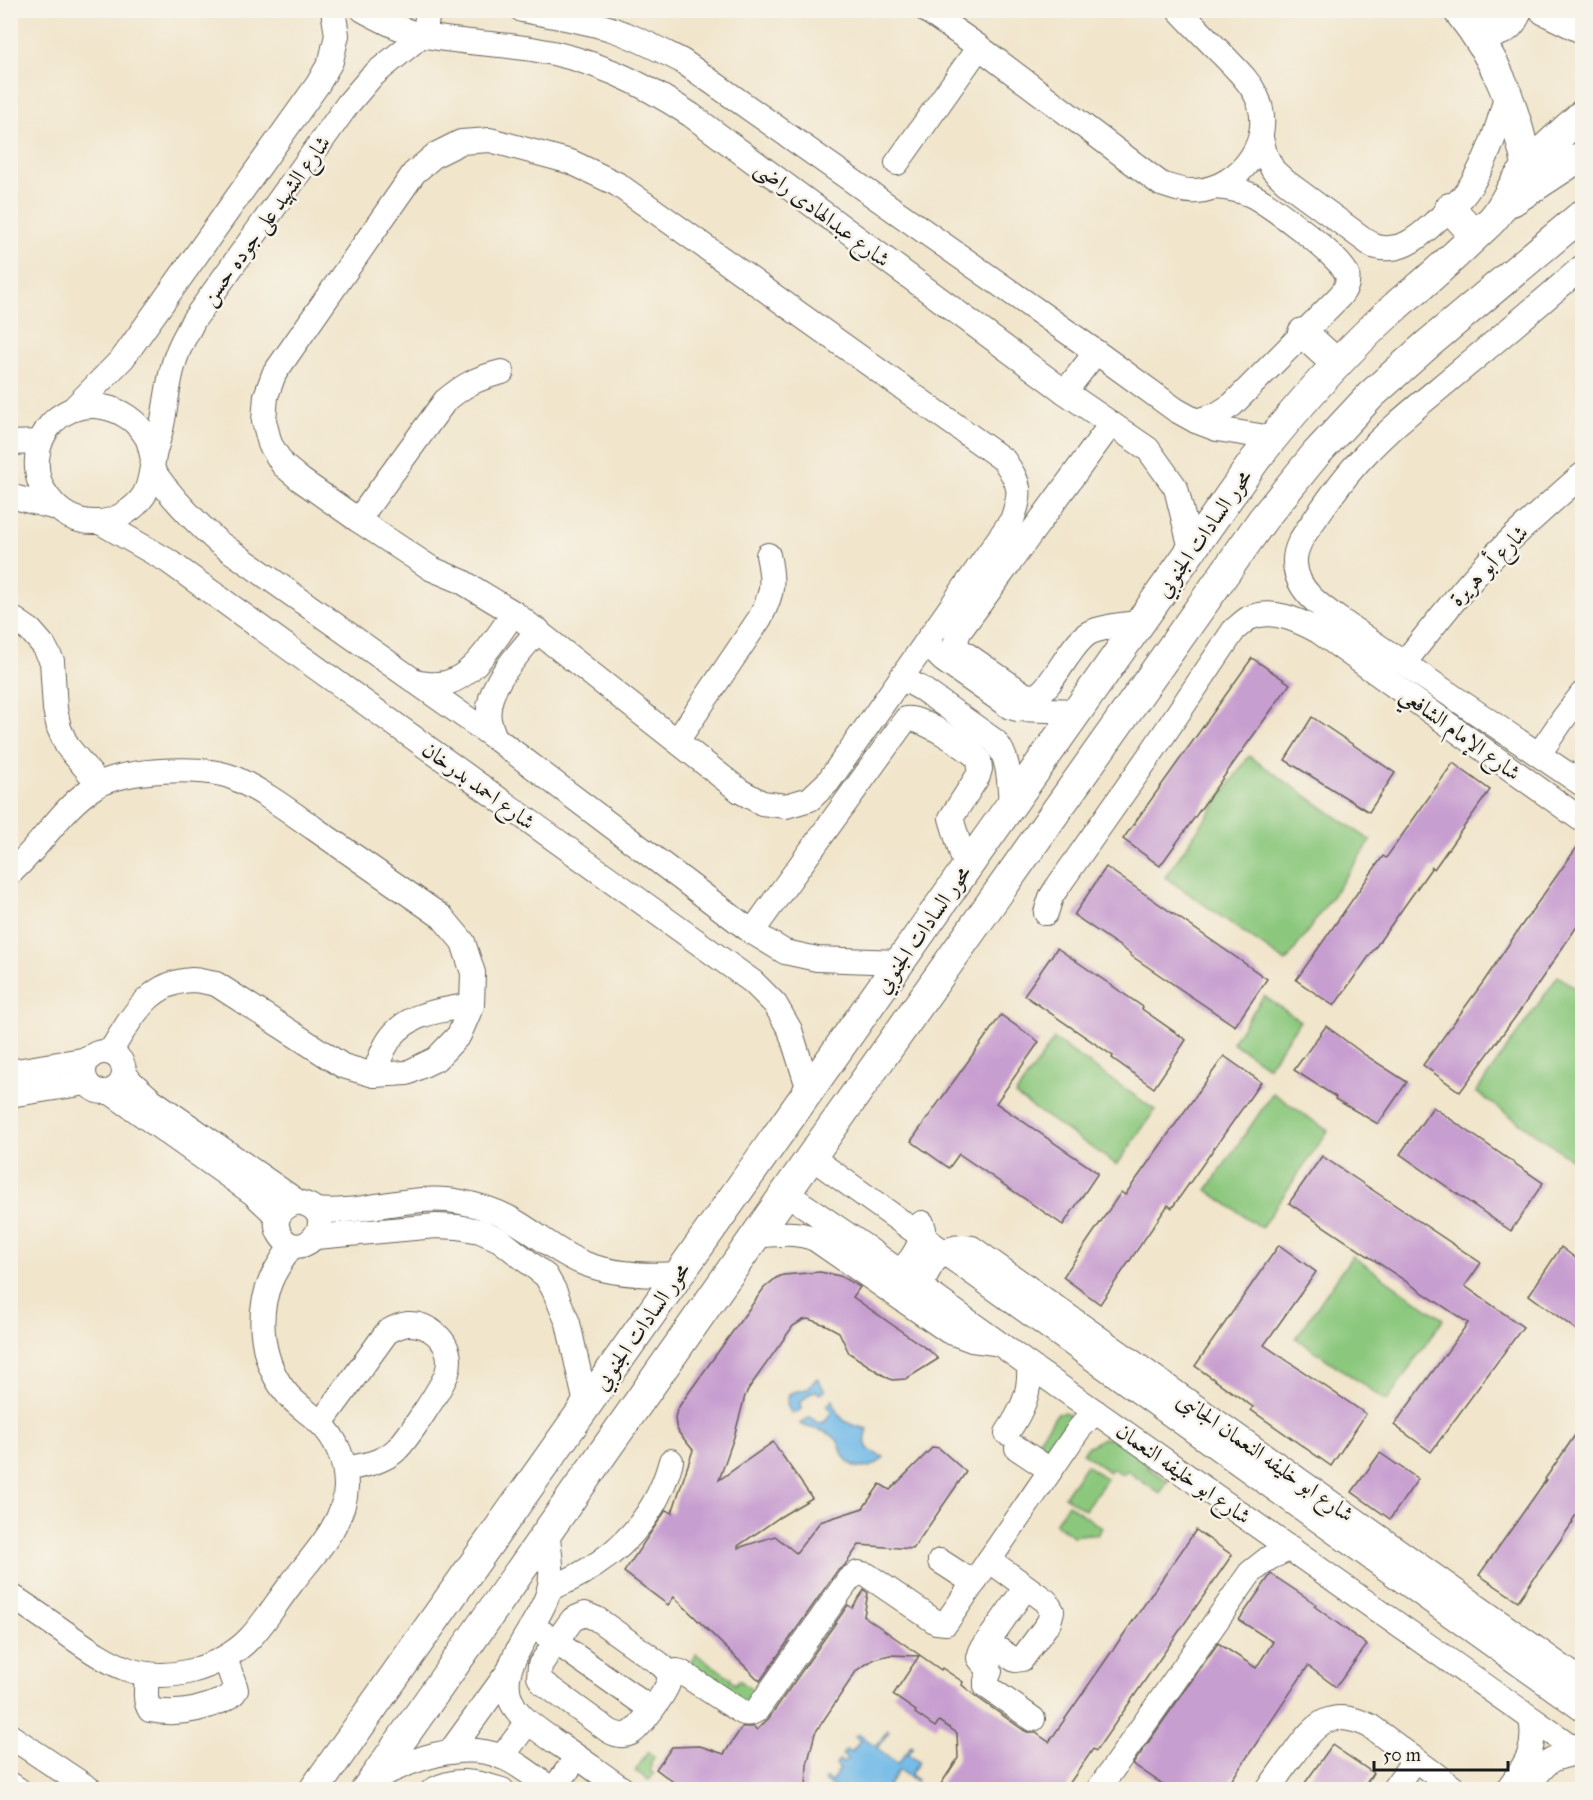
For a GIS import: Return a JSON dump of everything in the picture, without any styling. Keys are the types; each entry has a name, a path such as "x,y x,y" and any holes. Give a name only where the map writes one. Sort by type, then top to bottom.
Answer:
{"main road":[{"path":"1467,21 1490,34 1504,30 1514,20 1517,10"},
{"path":"1545,10 1582,28"},
{"path":"1467,21 1493,61 1507,92 1517,121 1528,168"},
{"name":"محور السادات الجنوبي","path":"314,1790 1229,495 1272,438 1336,364 1398,304 1490,223 1503,207 1517,180 1559,135 1582,115"},
{"path":"1503,207 1576,159 1582,158"},
{"path":"1450,208 1475,235"},
{"name":"محور السادات الجنوبي","path":"370,1784 1250,537 1289,486 1345,422 1392,376 1582,214"},
{"path":"1303,333 1336,364"}],"street":[{"name":"شارع الشهيد على جوده حسن","path":"73,409 123,358 318,84 331,61 337,35 333,10"},
{"name":"شارع عبدالهادى راضى","path":"363,10 392,25 422,35 532,49 575,58 616,72 655,91 691,115 1065,392 1148,449 1176,488 1191,549"},
{"path":"422,35 428,10"},
{"name":"شارع عبدالهادى راضى","path":"522,10 577,20 613,30 682,61 1176,410 1217,429 1272,438"},
{"path":"926,10 1161,184 1179,190 1197,191 1215,187 1236,176 1252,159 1261,138"},
{"path":"1179,10 1245,78 1257,96 1262,117 1261,138 1265,154 1273,170 1360,238 1383,249 1400,247 1420,236 1466,192 1488,154 1507,92"},
{"name":"شارع الشهيد على جوده حسن","path":"153,465 177,353 193,321 348,104 371,77 422,35"},
{"path":"897,163 978,47"},
{"path":"490,140 571,162 617,184 1004,460 1017,478 1019,500 1012,520 900,681 828,782 810,798 786,806 762,803 740,791 514,613 461,581 432,569 301,480 283,465 270,444 264,421 266,396 274,374 414,173 435,155 461,142 490,140"},
{"path":"1196,421 1216,415 1232,405 1345,290 1347,276 1340,263 1332,255 1267,204 1233,189 1215,187"},
{"path":"1340,263 1360,238"},
{"path":"1346,637 1301,586 1296,574 1295,562 1302,538 1342,481 1384,436 1582,267"},
{"path":"1065,392 1096,352"},
{"path":"358,520 445,401 462,387 481,377 502,372"},
{"path":"10,496 56,508 77,520 100,522 125,514 144,496 153,465 147,438 134,421 116,409 95,405 73,409 53,423 40,442 36,466 41,489 56,508"},
{"path":"1112,424 959,632 955,644 960,650 1025,695 1033,696 1043,690 1082,638 1095,630 1139,623"},
{"path":"10,443 40,442"},
{"name":"شارع احمد بدرخان","path":"153,465 172,498 218,542 495,738 752,932 785,952 817,959 899,962"},
{"name":"شارع أبو هريرة","path":"1404,663 1446,608 1490,560 1582,475"},
{"name":"شارع احمد بدرخان","path":"100,522 168,561 753,982 775,1004 790,1030 809,1090"},
{"path":"677,741 760,618 770,599 772,577 768,555"},
{"path":"418,683 438,685 458,679 475,666 514,613"},
{"path":"1046,913 1056,889 1234,630 1248,619 1265,615 1283,616 1346,637"},
{"path":"10,619 31,631 44,646 52,661 59,728 67,746 99,784"},
{"path":"495,738 489,719 490,698 497,682 538,630"},
{"name":"شارع الإمام الشافعي","path":"1346,637 1404,663 1582,784"},
{"name":"شارع الإمام الشافعي","path":"1346,637 1582,820"},
{"path":"929,638 934,651 943,660 1010,707 1077,711"},
{"path":"922,689 943,660"},
{"path":"900,681 911,683 922,689 995,741 1006,759 1011,804"},
{"path":"1539,754 1582,694"},
{"path":"995,741 1017,709"},
{"path":"752,932 906,719 925,722 979,759 978,776 951,818 966,868"},
{"path":"10,873 73,805 99,784 148,772 178,770 232,777 266,795 442,917 463,942 473,973 472,1005 459,1035 436,1059 407,1073 374,1075 343,1066 216,984 194,980 173,983 153,993 84,1071 87,1083 97,1091 117,1083 131,1083 150,1099 307,1206 320,1218 320,1228 316,1237 309,1243 301,1246 291,1245 279,1235 277,1227 281,1211 289,1204 307,1206 346,1211 435,1199 460,1201 485,1207 508,1217 564,1253 601,1269 654,1276 679,1274"},
{"path":"374,1075 384,1049 403,1025 429,1012 472,1005"},
{"path":"10,1072 99,1056 122,1060 117,1083"},
{"path":"10,1095 87,1083"},
{"path":"117,1083 254,1194 272,1211 277,1220"},
{"name":"شارع ابو خليفه النعمان","path":"815,1152 922,1237 1582,1709"},
{"name":"شارع ابو خليفه النعمان","path":"784,1197 884,1272 890,1275 898,1271 1582,1753"},
{"path":"316,1237 436,1226 480,1231 500,1240 546,1276 568,1323 586,1404"},
{"path":"511,1249 526,1229"},
{"path":"756,1236 790,1233 815,1239 948,1331 966,1338 1002,1344"},
{"path":"898,1271 913,1256 922,1237"},
{"path":"10,1594 105,1661 147,1674 180,1674 203,1668 225,1658 251,1637 330,1531 342,1510 346,1489 345,1468 338,1448 321,1423 289,1396 275,1377 266,1354 263,1329 264,1304 271,1280 291,1245"},
{"name":"شارع ابو خليفه النعمان الجانبى","path":"944,1252 963,1246 972,1248 985,1256 1582,1682"},
{"path":"922,1288 928,1272 944,1252"},
{"path":"546,1276 564,1253"},
{"path":"321,1423 387,1332 398,1326 421,1325 432,1330 447,1348 449,1360 442,1383 397,1450 373,1463 345,1468"},
{"path":"1029,1365 1025,1402 1018,1416 1012,1440 1050,1470"},
{"path":"668,1673 681,1672 740,1712 749,1714 757,1710 849,1579 855,1574 867,1575 936,1622 946,1623 1084,1422 1096,1412"},
{"path":"549,1589 585,1573 631,1536 658,1497 671,1461"},
{"path":"450,1752 508,1672 545,1603 549,1589 550,1557 547,1531"},
{"path":"1098,1790 1250,1574 1269,1558 1291,1548"},
{"path":"987,1642 1015,1660 1022,1659 1049,1622 1052,1611 1046,1601 989,1560"},
{"path":"940,1561 974,1583"},
{"path":"1026,1587 979,1654 981,1662 990,1671 986,1686 1033,1719"},
{"path":"1411,1633 1433,1602"},
{"path":"585,1614 592,1615 660,1664 668,1673 668,1686 634,1731 622,1736 609,1731 543,1683 539,1677 540,1665 556,1642 573,1619 585,1614"},
{"path":"533,1626 651,1709"},
{"path":"147,1674 146,1701 150,1710 181,1712 206,1707 230,1697 236,1690 225,1658"},
{"path":"508,1672 509,1696 513,1706 528,1722 624,1790"},
{"path":"1268,1790 1308,1732 1323,1722 1341,1717 1356,1719 1370,1726 1456,1790"},
{"path":"1507,1790 1529,1758 1534,1732 1531,1719"},
{"path":"502,1757 528,1722"},
{"path":"10,1736 91,1790"},
{"path":"370,1784 399,1766 422,1758 450,1752 481,1752 502,1757 524,1769 553,1790 577,1757"},
{"path":"1526,1790 1543,1766 1553,1759 1563,1755 1582,1753"},
{"path":"1393,1790 1414,1759"},
{"path":"433,1790 445,1783 459,1780 502,1790"},
{"path":"10,1784 19,1790"}],"green space":[{"path":"1249,756 1371,841 1286,962 1165,877"},
{"path":"1558,976 1582,993 1582,1155 1577,1163 1476,1092"},
{"path":"1264,996 1300,1021 1268,1067 1232,1042"},
{"path":"1054,1039 1155,1110 1117,1165 1015,1095"},
{"path":"1273,1093 1328,1131 1261,1228 1207,1190"},
{"path":"1352,1256 1443,1319 1387,1401 1296,1338"},
{"path":"1065,1412 1071,1416 1072,1422 1048,1458 1033,1448 1057,1414"},
{"path":"1103,1438 1118,1440 1150,1462 1147,1467 1168,1481 1160,1494 1127,1471 1123,1475 1112,1468 1109,1472 1083,1453 1089,1446"},
{"path":"1086,1465 1107,1479 1085,1510 1064,1496"},
{"path":"1068,1504 1102,1528 1097,1535 1073,1536 1055,1523"},
{"path":"696,1654 731,1678 730,1680 735,1684 739,1680 761,1696 749,1705 704,1681 708,1675 690,1663"},
{"path":"648,1752 654,1757 651,1772 654,1774 649,1780 635,1771"}],"water":[{"path":"817,1378 825,1391 820,1394 816,1391 811,1392 800,1403 801,1409 791,1413 787,1404 789,1394 807,1389"},
{"path":"833,1400 838,1413 845,1421 868,1429 867,1447 873,1453 884,1457 875,1465 864,1468 853,1465 844,1456 838,1441 832,1436 824,1431 800,1424 810,1417 818,1423 824,1422 831,1413 827,1405"},
{"path":"888,1730 877,1749 898,1764 911,1746 913,1747 908,1754 919,1762 910,1775 917,1780 916,1782 899,1770 886,1789 836,1789 824,1781 826,1778 831,1782 840,1769 836,1765 839,1760 844,1763 847,1759 842,1755 846,1750 851,1753 860,1741 855,1737 858,1734 876,1746"}],"building":[{"path":"1252,658 1290,684 1160,866 1123,839"},
{"path":"1312,717 1395,773 1369,812 1285,760"},
{"path":"1453,763 1490,790 1434,869 1432,867 1334,1006 1296,980 1383,856 1386,858"},
{"path":"1582,840 1582,919 1519,1012 1460,1092 1423,1065"},
{"path":"1106,867 1267,979 1235,1026 1074,915"},
{"path":"1057,948 1143,1007 1142,1009 1186,1040 1154,1088 1112,1058 1113,1056 1024,995"},
{"path":"1001,1015 1039,1042 996,1103 1098,1173 1063,1225 959,1154 949,1168 911,1141"},
{"path":"1326,1026 1407,1082 1378,1124 1335,1099 1336,1097 1294,1070"},
{"path":"1224,1056 1261,1082 1172,1208 1168,1205 1100,1304 1063,1277 1121,1192 1125,1195"},
{"path":"1433,1107 1543,1183 1511,1231 1400,1154"},
{"path":"1322,1156 1481,1263 1465,1286 1523,1327 1431,1452 1394,1425 1468,1323 1289,1203"},
{"path":"1279,1245 1316,1272 1264,1345 1366,1414 1331,1466 1251,1410 1253,1407 1195,1366"},
{"path":"1561,1247 1582,1263 1582,1334 1529,1295"},
{"path":"820,1272 840,1276 860,1287 853,1297 938,1359 906,1379 892,1380 849,1353 839,1332 808,1319 793,1326 745,1396 719,1480 773,1442 812,1498 780,1517 738,1548 775,1536 796,1553 820,1522 863,1508 880,1484 890,1490 933,1447 939,1448 966,1472 913,1549 859,1545 845,1565 837,1571 760,1681 674,1597 668,1605 624,1572 666,1510 672,1513 693,1450 676,1426 677,1410 682,1402 764,1288 783,1275"},
{"path":"1582,1425 1582,1506 1518,1601 1479,1575"},
{"path":"1380,1453 1418,1479 1390,1519 1352,1492"},
{"path":"1196,1530 1232,1555 1096,1751 1093,1749 1065,1790 937,1790 958,1758 957,1733 939,1721 935,1727 893,1695 919,1656 890,1655 874,1659 857,1670 815,1733 807,1765 806,1790 684,1790 656,1769 672,1747 700,1746 724,1754 742,1727 754,1727 757,1730 769,1718 848,1605 852,1608 864,1590 868,1593 864,1616 941,1670 942,1668 963,1682 962,1685 978,1698 1025,1731 1036,1733 1049,1742"},
{"path":"1271,1574 1316,1604 1314,1606 1367,1645 1336,1687 1308,1666 1225,1790 1171,1790 1133,1764 1218,1643 1256,1668 1273,1642 1239,1620"},
{"path":"1332,1745 1373,1773 1362,1790 1300,1790"}]}
